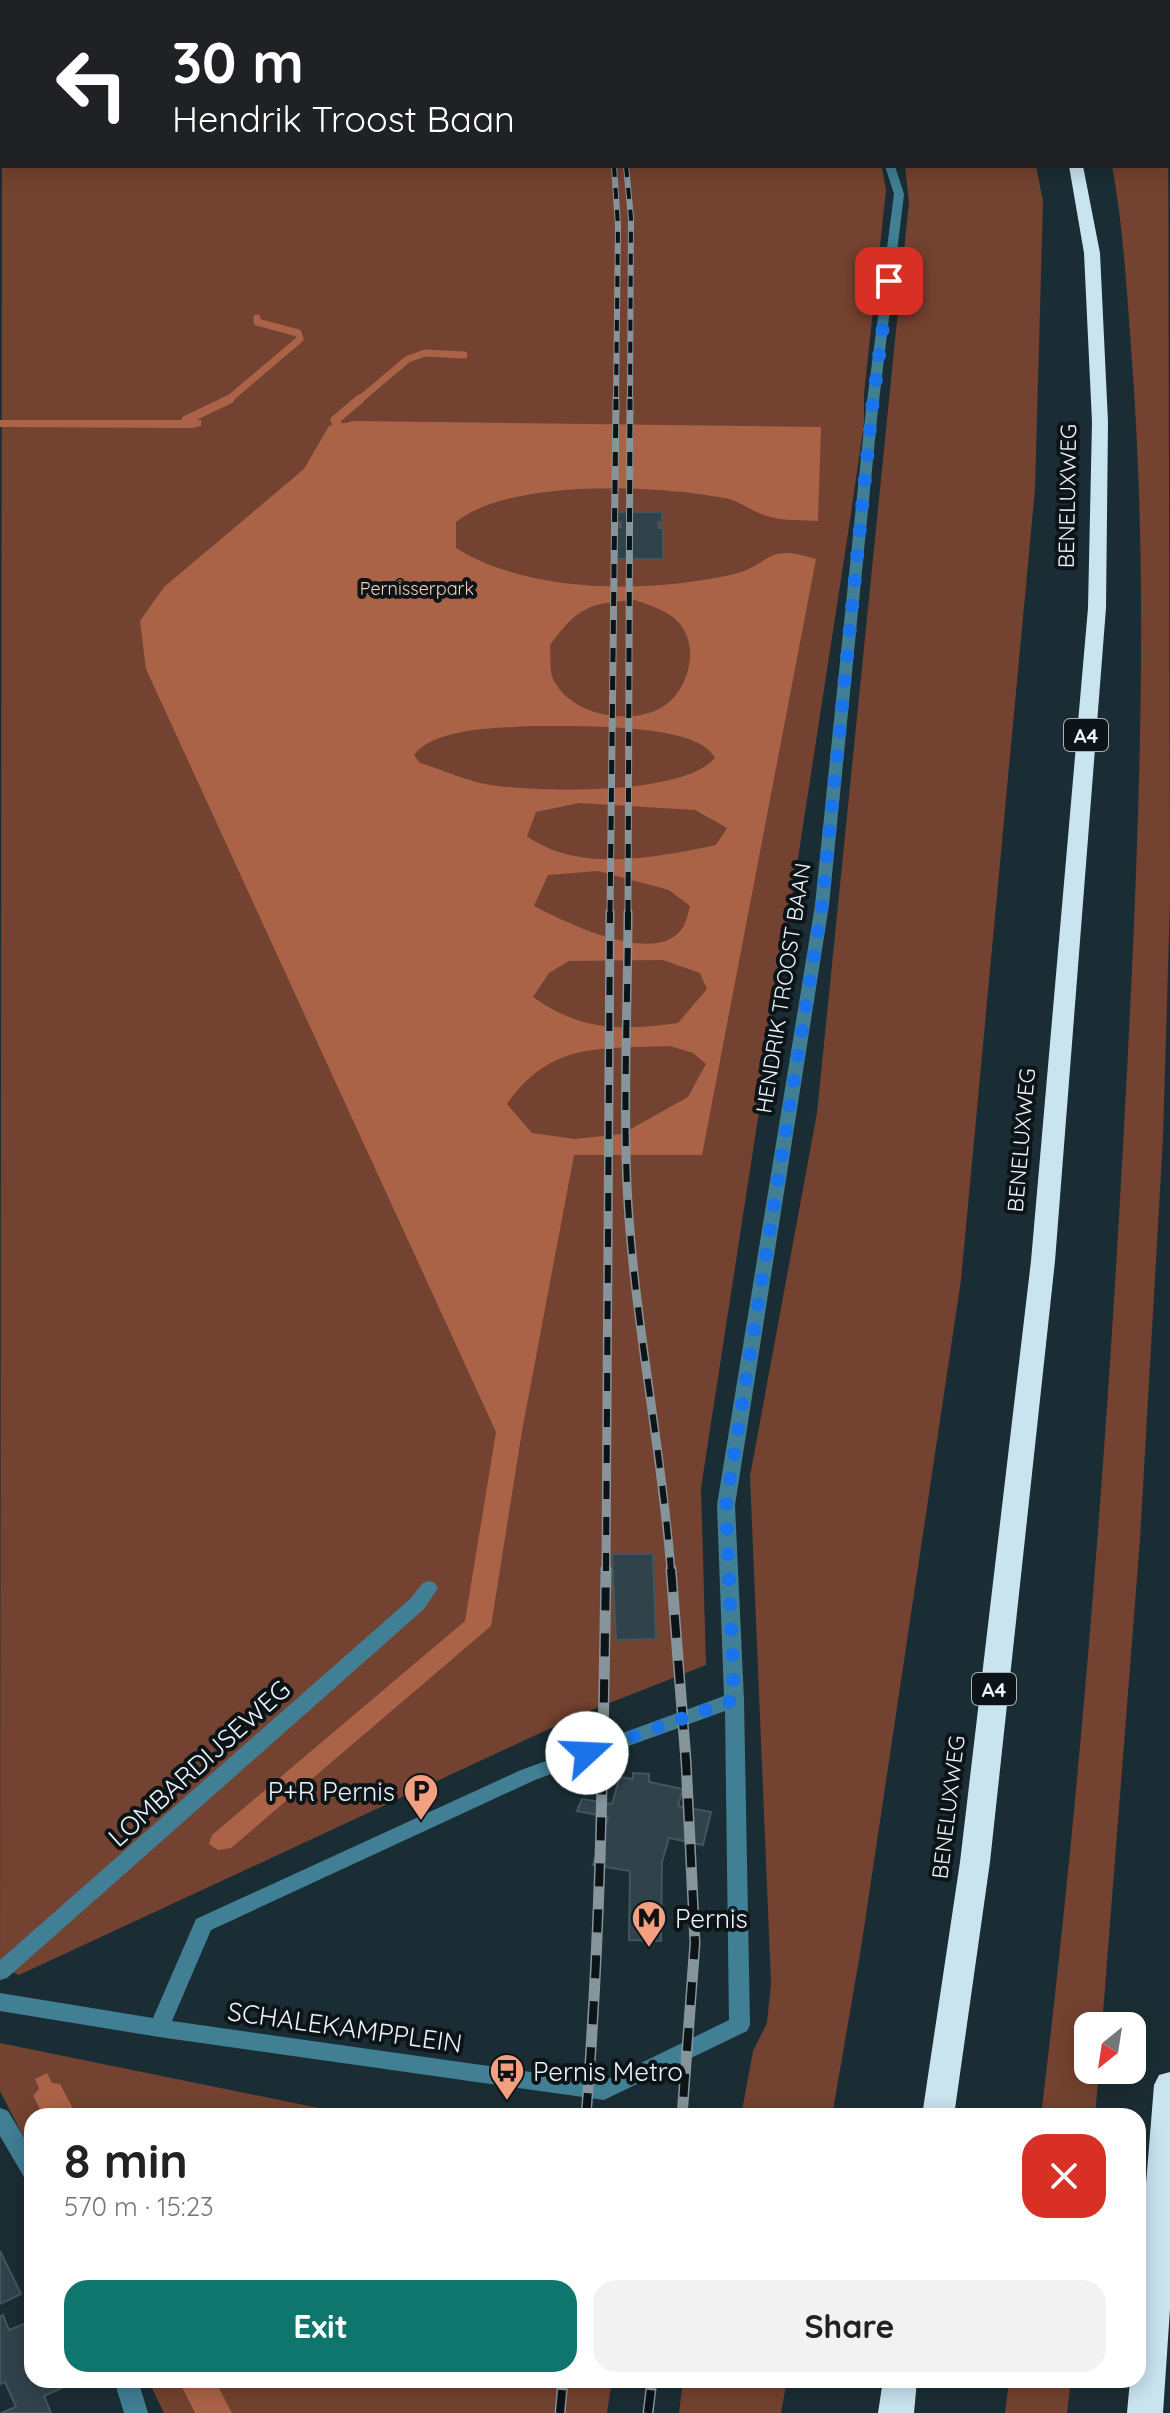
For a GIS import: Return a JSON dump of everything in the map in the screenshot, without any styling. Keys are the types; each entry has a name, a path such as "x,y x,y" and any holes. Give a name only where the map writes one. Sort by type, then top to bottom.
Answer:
{"highway":[{"name":"BENELUXWEG","path":"939,2108 975,1862 1043,1261 1097,608 1100,407 1092,253 1076,168"},
{"path":"1145,2413 1170,2085"},
{"path":"896,2413 899,2388"}],"street":[{"name":"HENDRIK TROOST BAAN","path":"734,1700 726,1505 822,905 872,409 899,194 891,168"},
{"name":"LOMBARDIJSEWEG","path":"0,1972 417,1604 429,1588"},
{"name":"SCHALEKAMPPLEIN","path":"0,2002 159,2028 604,2091 740,2025 734,1700"},
{"path":"159,2028 203,1925 528,1775 734,1700"},
{"path":"0,2117 24,2157"},
{"path":"128,2388 136,2413"}],"green space":[{"name":"Pernisserpark","path":"2,168 882,168 886,190 864,394 864,423 701,1488 706,1665 579,1715 19,1975 0,1967"},
{"path":"905,168 1036,168 1043,201 1035,489 961,1280 861,1948 833,2108 742,2108 753,2051 767,2023 771,1983 750,1476 817,1113 909,202"},
{"path":"1112,168 1168,168 1170,899 1163,1138 1140,1539 1103,2012 1074,2012 1074,2084 1098,2084 1096,2108 1042,2108 1072,1830 1097,1544 1125,1114 1141,666 1140,513 1127,288"},
{"path":"0,2043 319,2108 73,2108 60,2085 52,2085 33,2097 39,2108 24,2108 24,2138 0,2091"},
{"path":"152,2388 182,2388 195,2413 164,2413"},
{"path":"219,2388 611,2388 607,2413 232,2413"},
{"path":"682,2388 786,2388 781,2413 679,2413"},
{"path":"1008,2388 1070,2388 1067,2413 1005,2413"}],"shaded area":[{"path":"0,420 201,420 201,426 0,427"},
{"path":"354,421 821,427 818,521 770,517 725,498 696,493 625,488 547,492 512,498 481,508 456,522 456,548 485,563 553,582 590,586 698,581 744,571 776,554 799,554 816,559 702,1155 574,1155 522,1431 491,1626 231,1848 218,1850 209,1844 212,1835 465,1621 496,1432 146,669 140,621 164,587 304,469 329,426","holes":["635,600 670,615 686,633 690,657 684,682 669,702 659,709 632,716 601,714 574,702 562,693 554,681 550,645 577,615 606,603","601,727 659,732 703,746 715,758 698,770 673,779 643,785 574,790 490,785 420,763 414,755 423,746 451,734 502,728","579,803 695,810 727,828 716,845 619,859 570,855 548,848 527,836 536,812","598,871 669,890 690,906 687,919 681,930 668,940 651,944 609,938 534,906 548,875","663,960 700,973 707,989 678,1023 638,1027 602,1026 567,1017 533,997 549,973 569,961","670,1046 693,1053 706,1064 688,1097 622,1134 575,1139 532,1133 507,1104 541,1069 560,1059 579,1052"]},
{"path":"47,2073 52,2083 60,2084 73,2108 39,2108 33,2096 39,2089 35,2079"},
{"path":"182,2388 219,2388 232,2413 195,2413"}],"building":[{"path":"617,512 662,512 662,523 658,522 659,528 663,528 663,559 617,559 617,528 621,527 621,522 617,522"},
{"path":"612,1554 653,1554 656,1639 616,1640"},
{"path":"633,1773 649,1774 649,1782 683,1789 678,1806 711,1812 703,1845 669,1838 662,1862 661,1941 629,1940 630,1871 593,1865 608,1817 577,1811 582,1799 612,1804 620,1777 633,1779"},
{"path":"0,2251 21,2294 0,2304"},
{"path":"3,2315 9,2330 24,2324 24,2388 62,2388 44,2396 51,2413 1,2413 16,2407 5,2382 0,2384 0,2317"}],"waterway":[{"path":"229,400 300,339 298,333 257,322 257,318"},
{"path":"358,401 408,359 425,353 464,355"},
{"path":"337,424 335,420 360,399"},
{"path":"186,420 229,400"}],"railway":[{"path":"614,168 618,226 616,401"},
{"path":"626,168 631,218 630,401"},
{"path":"610,914 616,399"},
{"path":"628,914 630,399"},
{"path":"606,1571 610,912"},
{"path":"628,912 626,1151 630,1234 671,1571"},
{"path":"587,2108 598,1911 606,1569"},
{"path":"671,1569 686,1761 695,1943 683,2108"},
{"path":"560,2413 562,2388"},
{"path":"648,2413 651,2388"}],"place":[{"name":"P+R Pernis","path":"421,1822"},
{"name":"Pernis","path":"649,1949"},
{"name":"Pernis Metro","path":"507,2102"}],"route":[{"path":"587,1753 734,1700 726,1505 822,905 872,409 889,281"}]}
